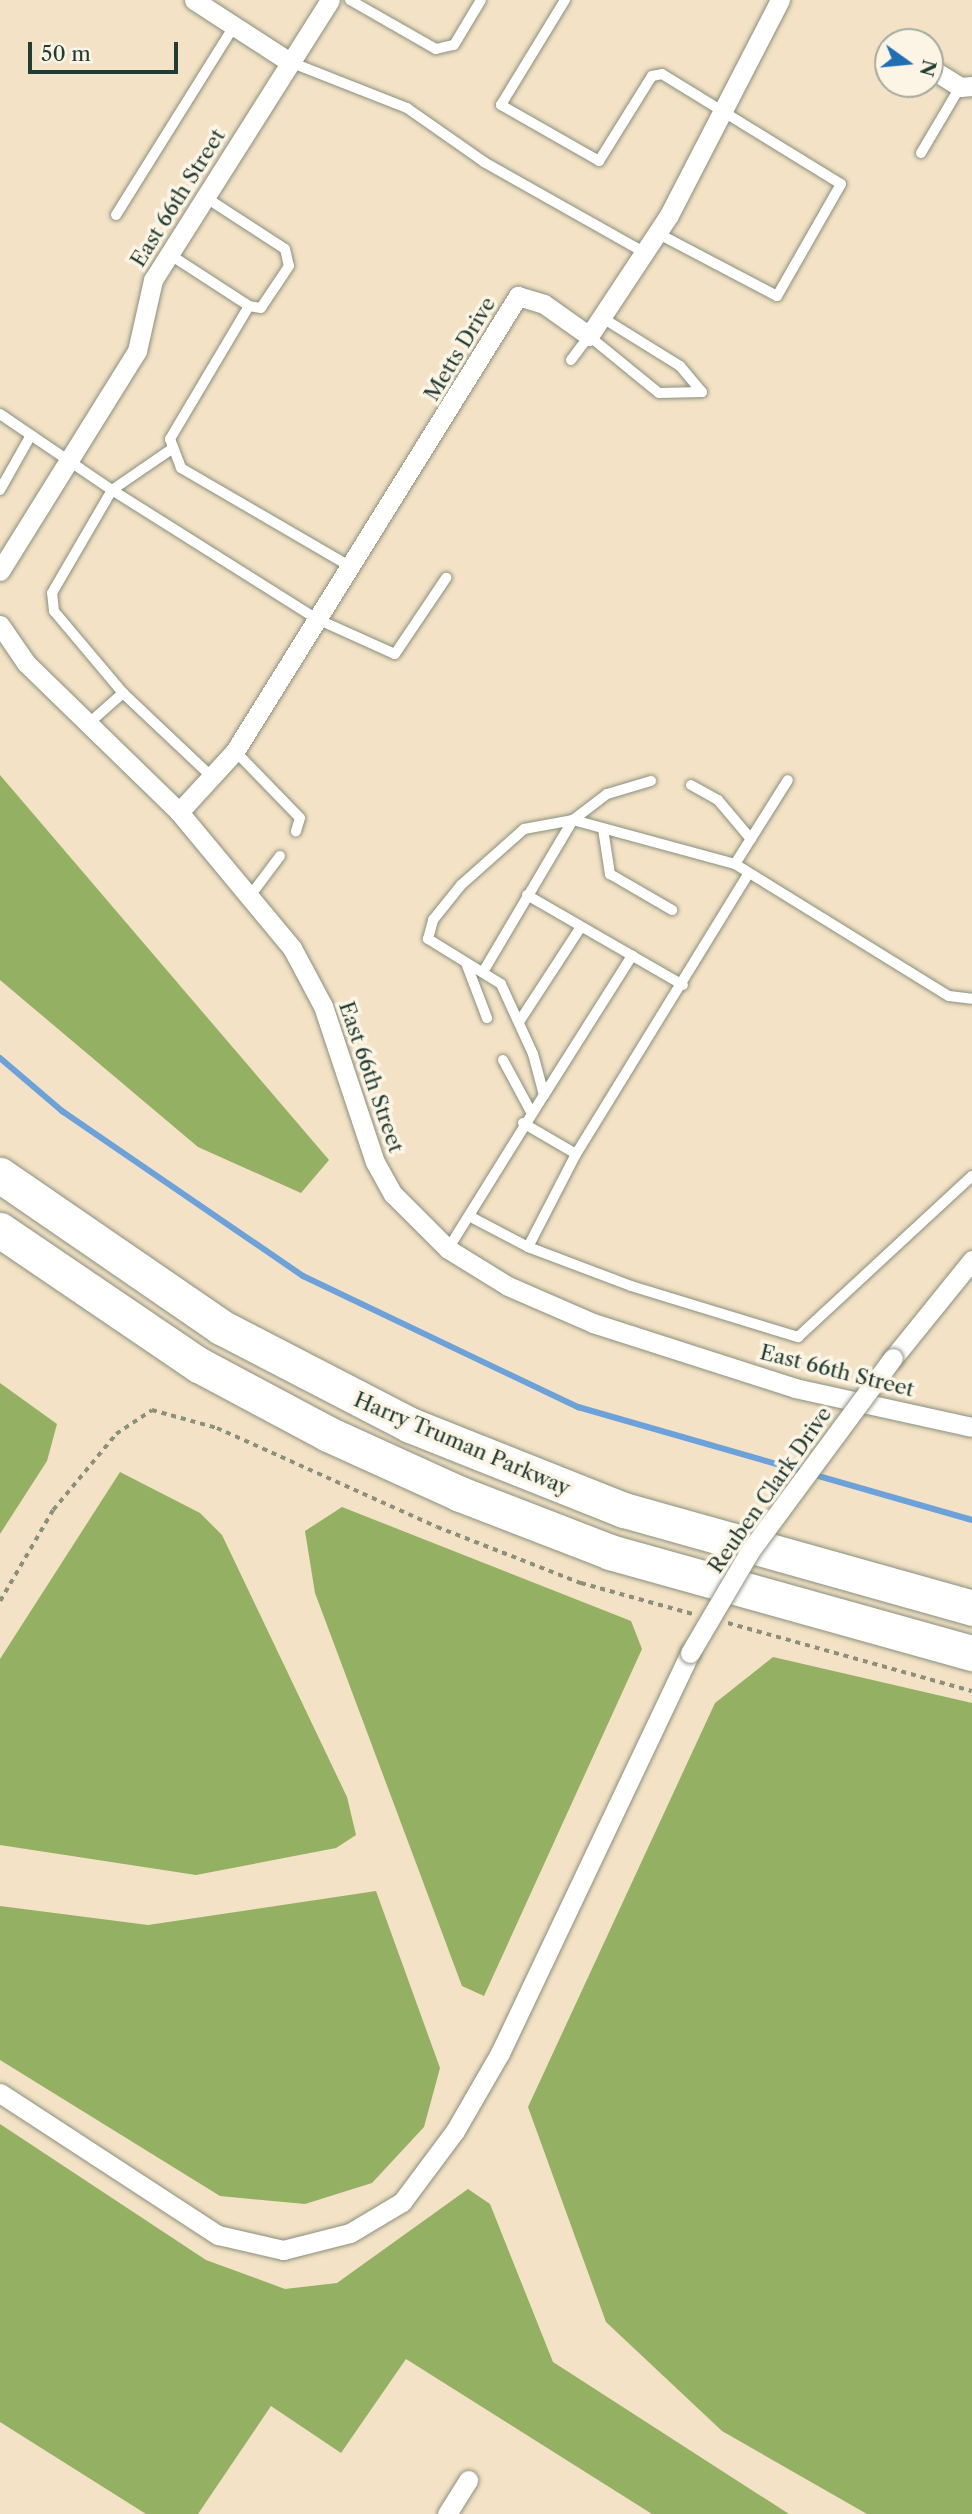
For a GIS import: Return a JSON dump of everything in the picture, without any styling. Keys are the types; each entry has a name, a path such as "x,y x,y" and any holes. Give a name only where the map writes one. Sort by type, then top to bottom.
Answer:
{"highway":[{"name":"Harry Truman Parkway","path":"0,1175 221,1327 410,1425 624,1510 972,1608"},
{"name":"Harry Truman Parkway","path":"0,1232 78,1287 199,1365 328,1434 534,1524 688,1575 972,1653"}],"street":[{"path":"194,0 290,62"},
{"name":"East 66th Street","path":"2,564 137,352 146,299 169,254 330,0"},
{"path":"589,336 657,233 780,0"},
{"path":"944,75 966,87"},
{"name":"Metts Drive","path":"179,812 235,751 353,568 519,296 544,304 589,336"},
{"name":"East 66th Street","path":"0,625 26,663 179,812 292,948 317,993 375,1162 393,1194 448,1249 508,1286 593,1323 795,1388 972,1427"},
{"name":"Reuben Clark Drive","path":"0,2093 218,2235 283,2250 350,2233 402,2202 500,2053 690,1653 750,1551 893,1359 972,1260"},
{"path":"447,2514 468,2480"}],"lane":[{"path":"350,0 436,49 454,45 481,0"},
{"path":"565,0 501,105 599,161 652,76 662,74 841,184 819,229 777,296 657,233"},
{"path":"116,215 234,26"},
{"path":"290,62 407,108 484,162 644,252"},
{"path":"921,153 966,87"},
{"path":"169,254 249,306 261,308 289,266 285,249 205,197"},
{"path":"249,306 170,439 173,448 181,468 353,568"},
{"path":"570,360 589,336 659,393 702,392 680,366 601,317"},
{"path":"0,414 71,457 112,489 317,620 395,654 446,578"},
{"path":"0,490 31,435"},
{"path":"173,448 112,489 52,593 54,611 123,693 213,778"},
{"path":"88,724 123,693"},
{"path":"235,751 300,818 296,831"},
{"path":"735,864 788,780"},
{"path":"482,972 573,820 607,794 651,781"},
{"path":"691,785 718,800 751,839"},
{"path":"544,1095 519,1022 501,984 428,939 433,920 461,885 524,829 573,820 735,864 950,996 972,999"},
{"path":"603,829 610,874 672,910"},
{"path":"250,897 281,856"},
{"path":"528,1247 576,1154 683,985 749,873"},
{"path":"527,895 683,985"},
{"path":"519,1022 581,927"},
{"path":"448,1249 523,1123 544,1095 632,956"},
{"path":"466,962 487,1018"},
{"path":"503,1060 531,1112"},
{"path":"523,1123 576,1154"},
{"path":"469,1216 528,1247 677,1302 798,1337 972,1176"}],"path":[{"path":"0,1601 53,1510 116,1434 152,1410 217,1428 437,1527 581,1583 700,1616"},
{"path":"713,1619 972,1691"}],"green space":[{"path":"0,775 329,1160 301,1193 198,1147 0,980"},
{"path":"0,1383 57,1424 47,1461 0,1534"},
{"path":"120,1472 200,1513 222,1535 347,1797 356,1835 336,1848 196,1875 0,1845 0,1659"},
{"path":"342,1507 631,1621 642,1649 484,1996 462,1986 315,1593 305,1531"},
{"path":"773,1657 972,1703 972,2514 867,2514 722,2431 606,2322 528,2107 715,1703"},
{"path":"376,1891 440,2068 424,2127 372,2183 305,2204 220,2196 0,2060 0,1906 148,1925"},
{"path":"0,2124 206,2260 285,2289 337,2283 468,2189 490,2204 553,2362 789,2514 652,2514 406,2359 341,2453 271,2406 198,2514 146,2514 0,2422"}],"waterway":[{"path":"0,1058 62,1111 303,1276 578,1407 972,1520"}]}
